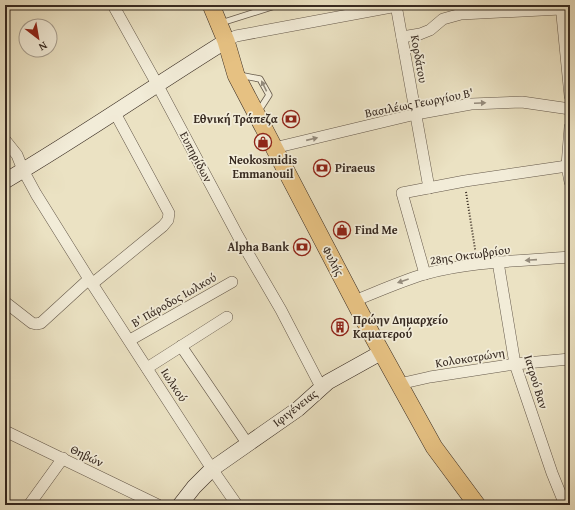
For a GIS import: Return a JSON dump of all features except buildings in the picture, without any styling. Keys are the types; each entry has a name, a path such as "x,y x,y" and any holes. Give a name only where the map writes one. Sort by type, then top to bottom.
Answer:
{"main road":[{"name":"Φυλής","path":"211,5 226,41 236,75 354,301 434,446 477,505"}],"street":[{"name":"Ευπηρίδων","path":"112,5 158,84 238,236 281,310 321,387"},
{"path":"5,180 115,113 158,84 236,36 397,6"},
{"name":"Κορδάτου","path":"397,6 429,188"},
{"path":"402,36 420,34 430,30 450,16 479,9 561,7 570,96"},
{"name":"Βασιλέως Γεωργίου Β'","path":"274,148 416,114 471,104 522,102 570,109"},
{"path":"5,302 32,323 41,323 91,281 163,226 168,220 169,213 115,113"},
{"path":"570,127 567,166 570,182"},
{"name":"Ιωλκού","path":"5,140 17,155 36,194 91,281 212,469 238,505"},
{"path":"425,274 402,193 465,181 567,166"},
{"name":"28ης Οκτωβρίου","path":"354,301 425,274 498,262 570,257"},
{"name":"Ιατρού Βαν","path":"498,262 515,364 552,473 565,505"},
{"name":"Β' Πάροδος Ιωλκού","path":"130,340 232,282"},
{"path":"147,368 227,316"},
{"path":"181,346 247,443"},
{"name":"Ιφιγένειας","path":"180,505 194,487 212,469 247,443 298,409 321,387 382,352"},
{"name":"Κολοκοτρώνη","path":"400,384 430,377 515,364 570,359"},
{"name":"Θηβών","path":"5,431 158,505"},
{"path":"29,505 63,458"}],"lane":[{"path":"218,24 278,5"}],"path":[{"path":"465,181 477,265"}],"place":[{"name":"Εθνική Τράπεζα","path":"291,119"},
{"name":"Neokosmidis Emmanouil","path":"263,142"},
{"name":"Piraeus","path":"322,168"},
{"name":"Find Me","path":"342,230"},
{"name":"Alpha Bank","path":"302,247"},
{"name":"Πρώην Δημαρχείο Καματερού","path":"340,327"}]}
